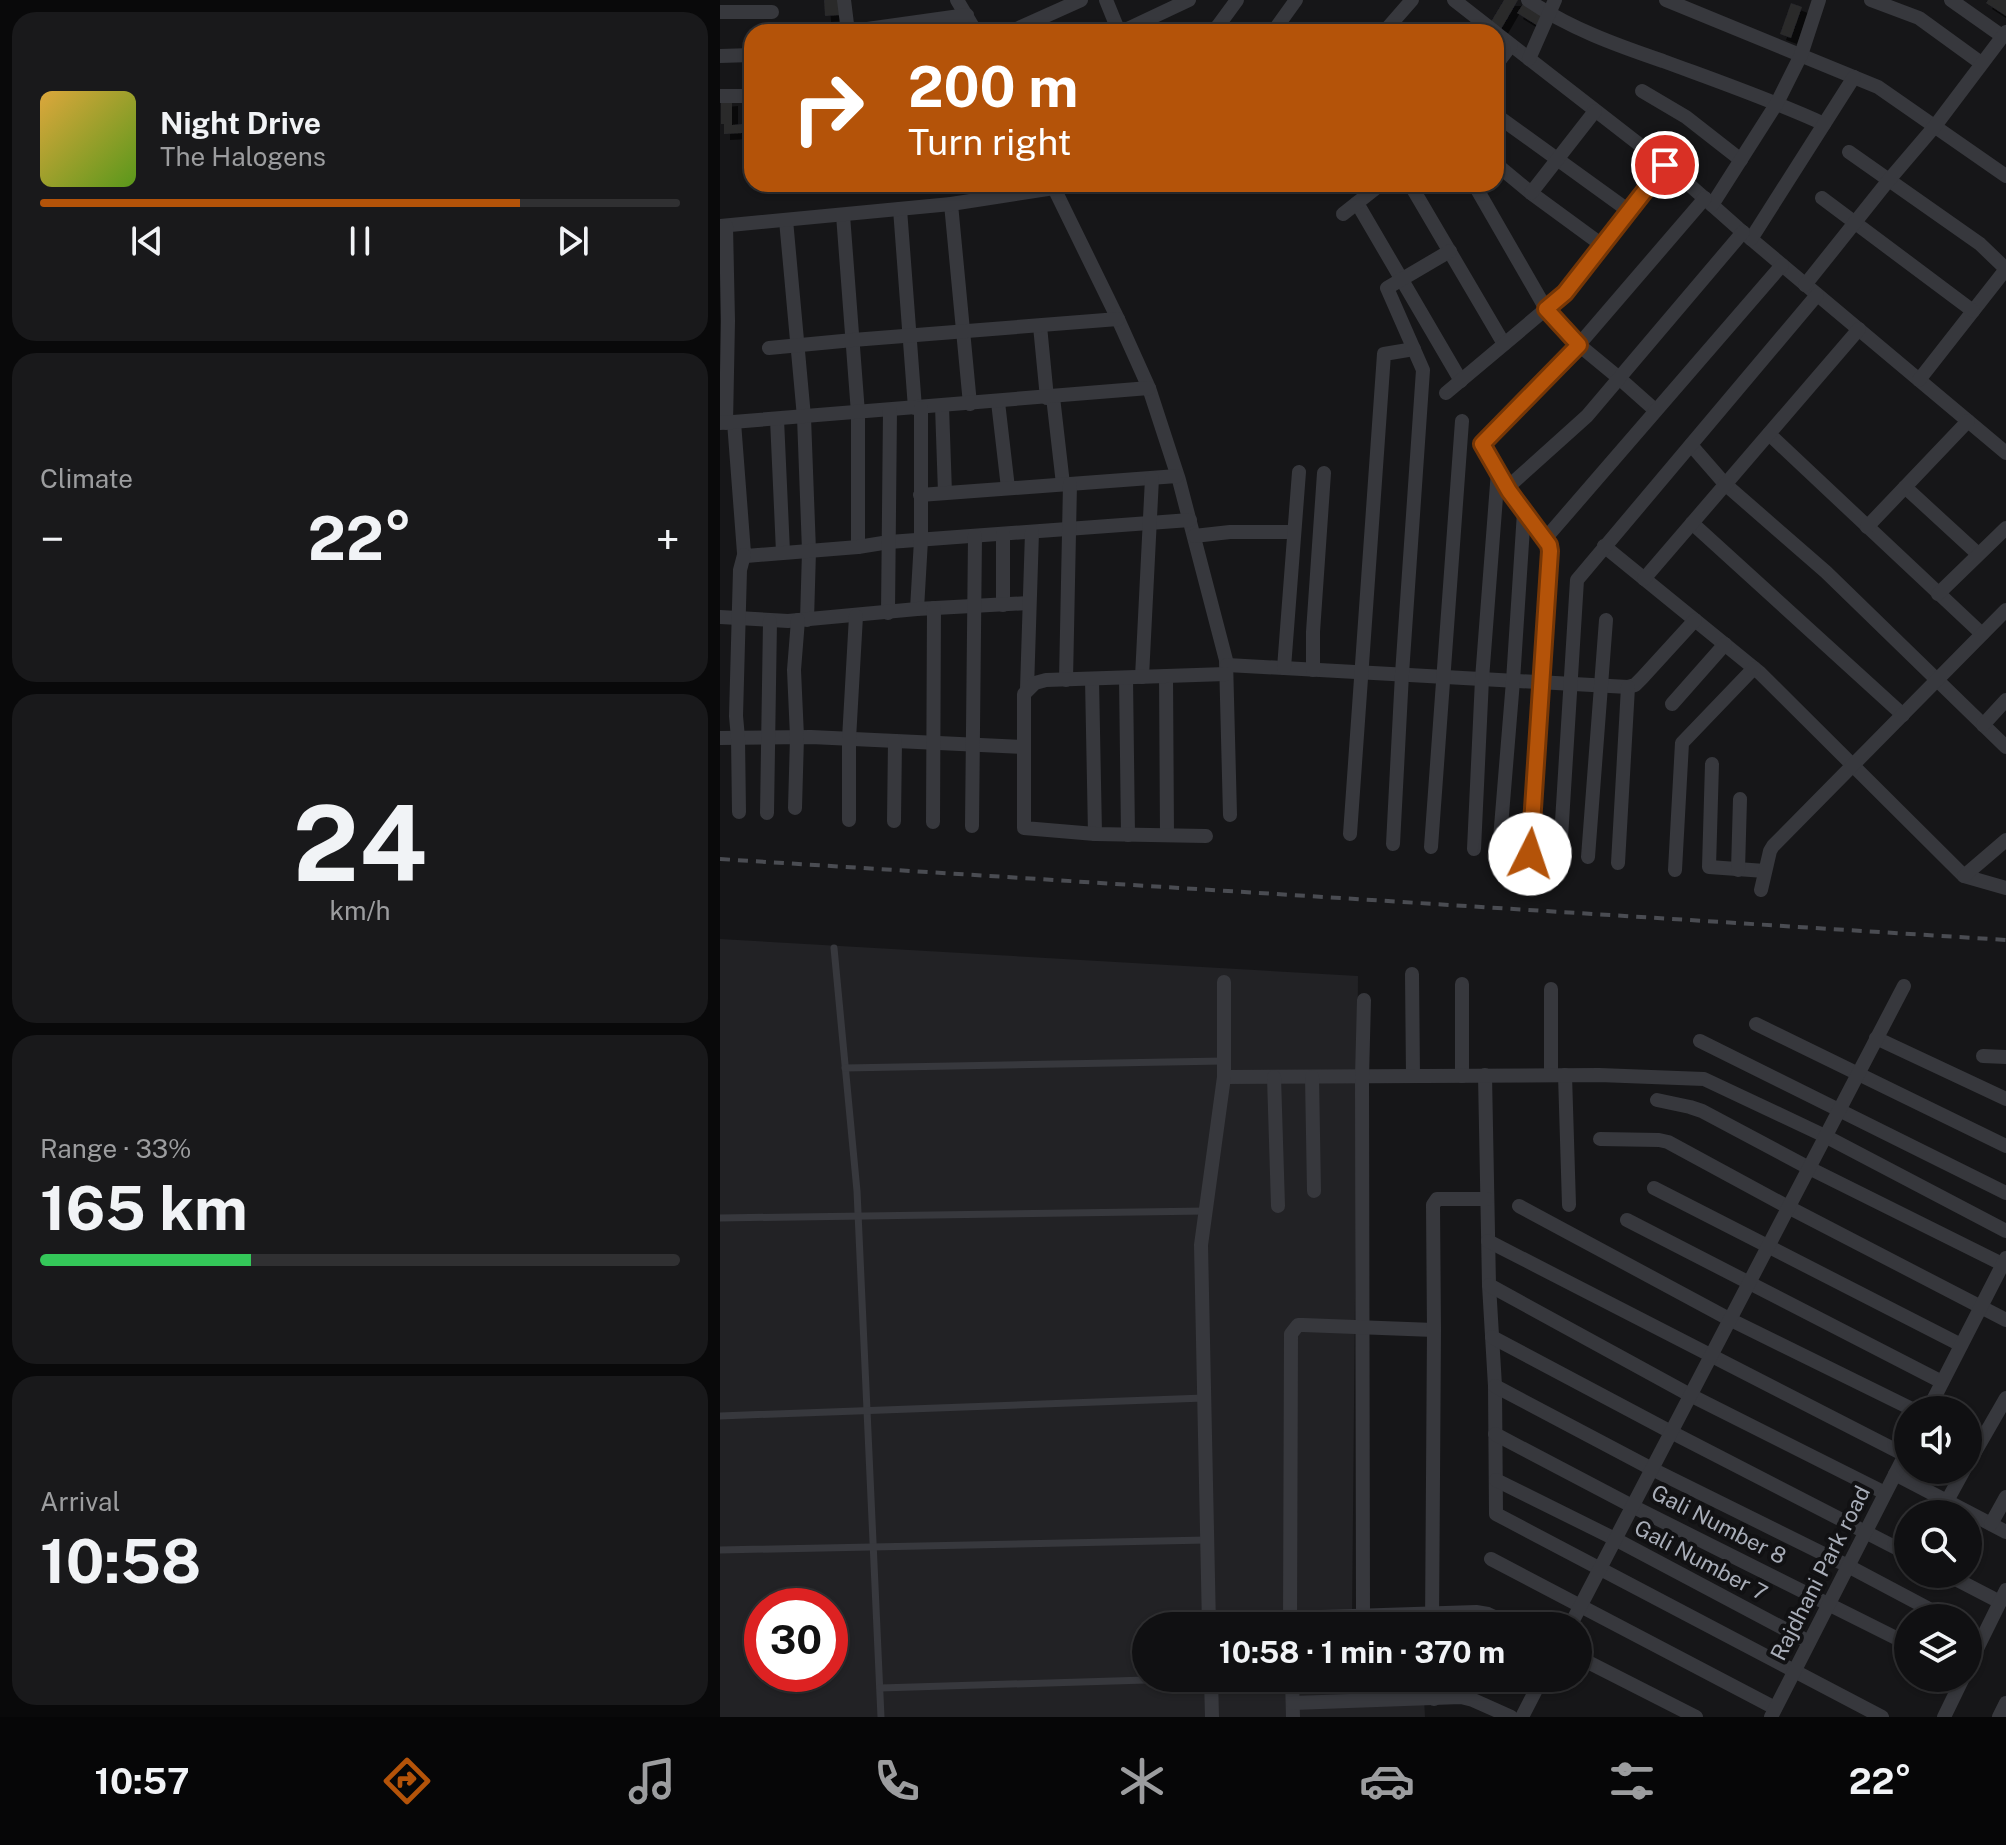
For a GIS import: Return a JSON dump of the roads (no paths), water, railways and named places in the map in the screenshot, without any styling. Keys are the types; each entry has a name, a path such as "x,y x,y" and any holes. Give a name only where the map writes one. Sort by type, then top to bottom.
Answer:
{"street":[{"path":"844,0 846,24"},
{"path":"1028,24 1081,0"},
{"path":"1106,0 1116,24"},
{"path":"1137,24 1189,0"},
{"path":"1219,24 1237,0"},
{"path":"1279,24 1296,0"},
{"path":"1391,24 1412,0"},
{"path":"1454,0 1486,24"},
{"path":"1528,0 1549,14 1608,41 1777,103 1824,124"},
{"path":"1529,59 1555,0"},
{"path":"1666,0 1878,87 2006,176"},
{"path":"1530,854 1551,555 1549,545 1524,512 1482,442 1579,345 1708,202 1741,160 1777,103 1801,55 1819,0"},
{"path":"1871,0 1919,18 1981,63"},
{"path":"1560,854 1577,580 1691,445 1811,290 1855,224 1935,126 2004,34 1951,0"},
{"path":"880,24 962,4 972,24"},
{"path":"720,12 772,12"},
{"path":"1504,39 1665,165 1968,421 2003,446"},
{"path":"1504,54 1511,45"},
{"path":"720,56 744,55"},
{"path":"1508,487 1587,416 1747,236 1854,77"},
{"path":"1642,91 1686,117 1741,160"},
{"path":"720,96 744,96"},
{"path":"1531,193 1595,111"},
{"path":"1504,121 1629,211"},
{"path":"1849,152 1985,247 2006,269 2000,290 1973,311 1919,380"},
{"path":"1446,393 1565,293 1665,165"},
{"path":"1504,171 1602,245"},
{"path":"739,812 736,716 740,570 744,555 727,423 723,226 951,204 1019,192"},
{"path":"1056,192 1149,388 1190,520 1226,669 1230,815"},
{"path":"1343,214 1370,192"},
{"path":"1415,192 1504,344"},
{"path":"1479,192 1546,309 1579,345 1655,410"},
{"path":"1822,198 1973,311"},
{"path":"1357,203 1461,381"},
{"path":"951,204 970,404"},
{"path":"900,209 918,408 921,540 917,609"},
{"path":"843,215 858,413 858,547"},
{"path":"786,220 804,417 809,551 794,670 797,737 795,808"},
{"path":"1393,844 1423,370 1387,288 1450,251"},
{"path":"1545,539 1782,265"},
{"path":"769,348 1118,319"},
{"path":"1040,326 1067,484 1066,680"},
{"path":"1644,579 1859,329"},
{"path":"1350,834 1384,354 1414,349"},
{"path":"727,423 1149,388"},
{"path":"998,402 1008,488"},
{"path":"942,406 945,493"},
{"path":"888,613 890,410"},
{"path":"777,419 783,552"},
{"path":"1431,847 1462,421"},
{"path":"1867,527 1968,421"},
{"path":"1769,434 1982,634"},
{"path":"1691,445 1725,484 1826,572 2006,747"},
{"path":"1474,849 1482,679 1498,471"},
{"path":"1284,668 1299,472"},
{"path":"1313,670 1324,473"},
{"path":"920,495 1177,476"},
{"path":"1128,835 1134,677 1152,478"},
{"path":"1905,487 1978,554"},
{"path":"1499,851 1524,512"},
{"path":"744,555 1190,520"},
{"path":"1692,523 1903,715"},
{"path":"1938,594 2006,528"},
{"path":"1027,689 1032,532"},
{"path":"1194,536 1230,532 1294,532"},
{"path":"1003,534 1003,605"},
{"path":"972,826 975,536"},
{"path":"1604,546 1754,668 1964,876 2006,888"},
{"path":"720,617 802,620 1029,603"},
{"path":"933,822 934,608"},
{"path":"1761,890 1773,846 2006,610"},
{"path":"849,820 849,739 856,616"},
{"path":"1588,857 1606,620"},
{"path":"1206,836 1095,834 1024,828 1024,694 1027,689 1046,680 1284,668 1628,687 1642,678 1695,620"},
{"path":"767,813 770,621"},
{"path":"1672,704 1725,644"},
{"path":"1675,870 1682,743 1754,668"},
{"path":"1166,676 1167,835"},
{"path":"1092,679 1095,834"},
{"path":"1618,863 1628,687"},
{"path":"1983,725 2006,700"},
{"path":"720,738 797,737 1024,747"},
{"path":"894,821 895,741"},
{"path":"1712,764 1709,867 1765,871"},
{"path":"1738,870 1740,799"},
{"path":"1964,876 2006,840"},
{"path":"1412,974 1413,1076"},
{"path":"1209,1612 1201,1245 1224,1077 1224,982"},
{"path":"1462,984 1462,1076"},
{"path":"1577,1612 1904,986"},
{"path":"1551,989 1569,1205"},
{"path":"1363,1612 1364,1000"},
{"path":"1756,1024 2006,1146"},
{"path":"1876,1038 2006,1099"},
{"path":"1700,1041 2006,1193"},
{"path":"1983,1056 2006,1057"},
{"path":"1485,1075 1497,1515 1882,1717"},
{"path":"1224,1077 1599,1075 1704,1079 1825,1136 2006,1231"},
{"path":"1274,1077 1278,1206"},
{"path":"1312,1077 1314,1191"},
{"path":"1657,1100 1702,1111 1809,1168 2004,1261 1935,1396"},
{"path":"1600,1139 1668,1142 2006,1320"},
{"path":"1654,1188 1961,1345"},
{"path":"1432,1612 1433,1205 1437,1199 1487,1199"},
{"path":"1519,1206 1729,1319 1894,1400"},
{"path":"1627,1220 1942,1382"},
{"path":"1488,1241 1710,1356 1894,1446"},
{"path":"1489,1285 1690,1395 1885,1493"},
{"path":"1290,1612 1291,1334 1298,1325 1434,1330"},
{"path":"1492,1337 1894,1547"},
{"path":"1495,1386 1920,1604"},
{"path":"1982,1440 2006,1398"},
{"name":"Gali Number 8","path":"1495,1434 1894,1637"},
{"name":"Rajdhani Park road","path":"1773,1713 1894,1476"},
{"name":"Gali Number 7","path":"1496,1480 1809,1642"},
{"path":"1914,1484 1945,1500"},
{"path":"1991,1524 2006,1497"},
{"path":"1982,1519 2006,1532"},
{"path":"1491,1559 1773,1713"},
{"path":"1982,1588 2003,1596 1983,1637"},
{"path":"1592,1664 1696,1717"},
{"path":"1211,1692 1212,1717"},
{"path":"1434,1692 1434,1699"},
{"path":"1522,1717 1535,1692"},
{"path":"1944,1717 1956,1692"},
{"path":"1293,1710 1467,1698 1511,1717"},
{"path":"1999,1717 2006,1703"}],"lane":[{"path":"834,948 858,1217 881,1717"},
{"path":"845,1068 1224,1061"},
{"path":"720,1218 1206,1211"},
{"path":"720,1416 1204,1398"},
{"path":"720,1550 1207,1540"},
{"path":"880,1688 1132,1680"}],"railway":[{"path":"720,859 2006,940"}]}
